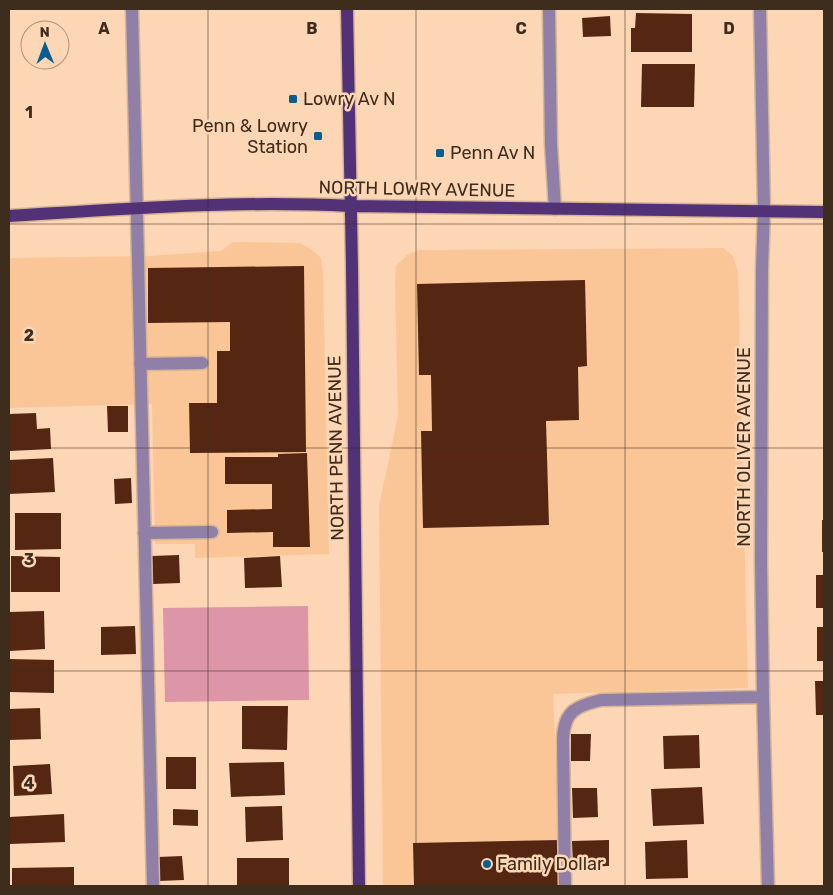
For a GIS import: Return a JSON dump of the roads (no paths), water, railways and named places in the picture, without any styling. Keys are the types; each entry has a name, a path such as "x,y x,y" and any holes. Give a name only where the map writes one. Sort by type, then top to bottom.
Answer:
{"main road":[{"name":"NORTH PENN AVENUE","path":"346,9 359,886"},
{"name":"NORTH LOWRY AVENUE","path":"9,216 136,208 298,203 350,206 824,212"}],"street":[{"path":"132,9 153,886"},
{"path":"549,9 551,144 555,209"},
{"name":"NORTH OLIVER AVENUE","path":"760,9 764,210 761,532 768,886"},
{"path":"140,364 202,363"},
{"path":"144,533 212,532"},
{"path":"565,886 563,739 564,726 569,714 582,705 601,700 763,697"}],"place":[{"name":"Lowry Av N","path":"293,99"},
{"name":"Penn & Lowry Station","path":"318,136"},
{"name":"Penn Av N","path":"440,153"},
{"name":"Family Dollar","path":"487,864"}]}
